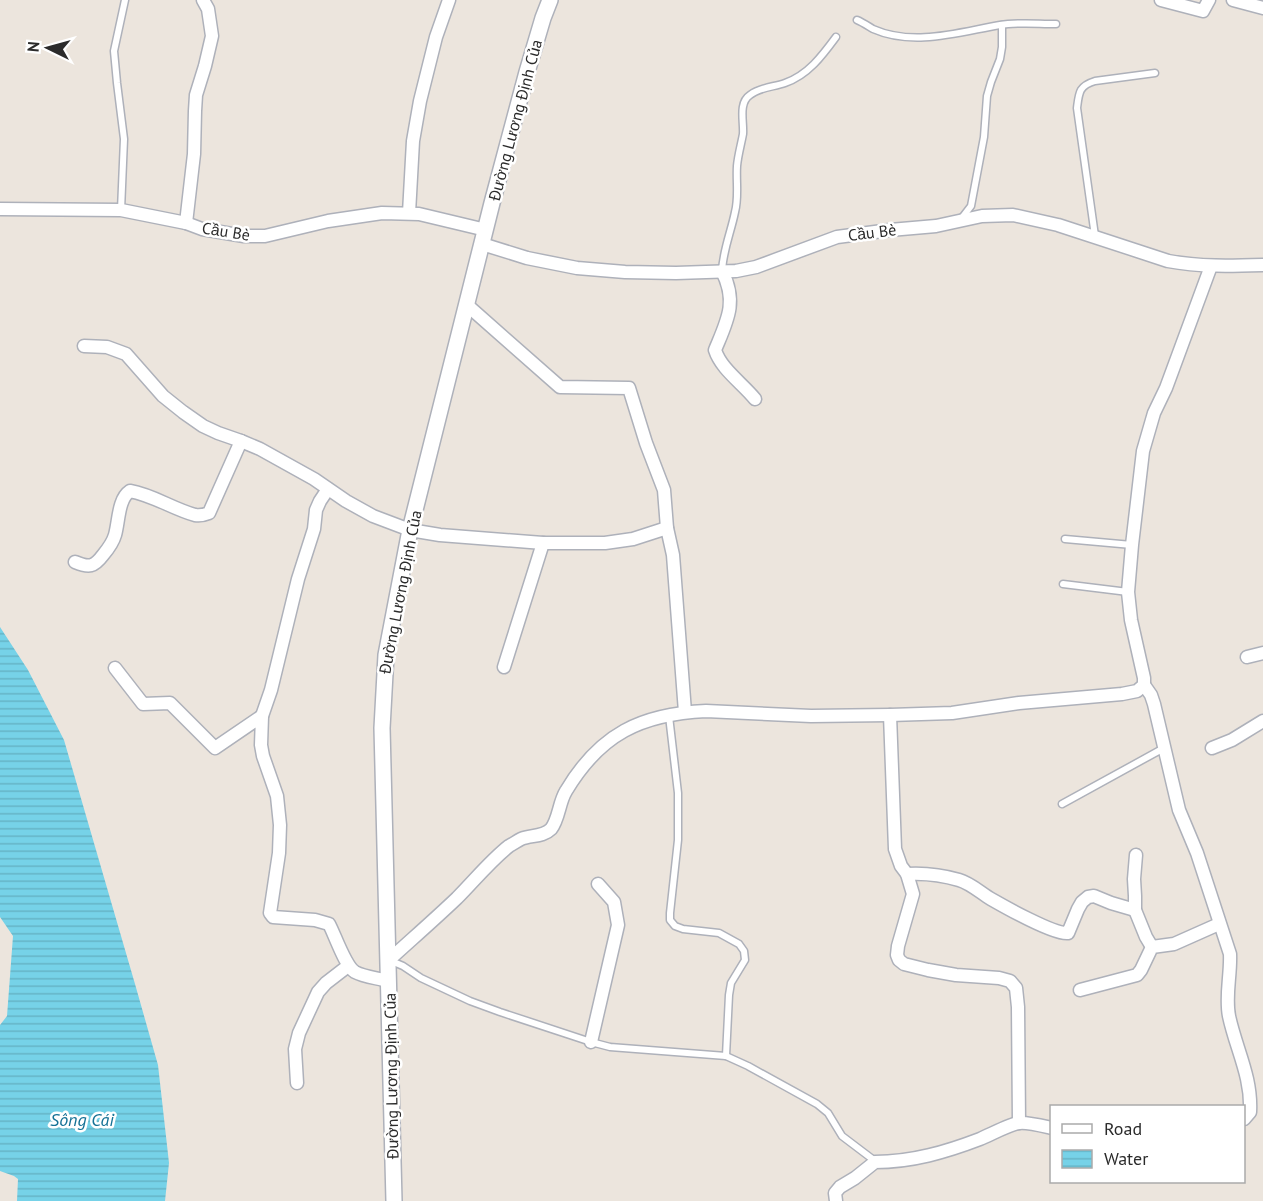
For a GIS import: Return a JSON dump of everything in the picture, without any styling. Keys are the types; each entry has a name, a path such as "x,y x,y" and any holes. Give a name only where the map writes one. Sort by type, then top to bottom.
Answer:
{"street":[{"path":"186,223 193,162 196,95 212,36 208,9 203,0"},
{"path":"409,213 413,141 420,101 436,37 449,0"},
{"name":"Đường Lương Định Của","path":"394,1201 382,728 386,655 410,530 527,72 550,0"},
{"path":"1161,0 1203,11 1209,0"},
{"path":"1233,0 1263,8"},
{"name":"Cầu Bè","path":"0,208 121,210 243,236 265,236 328,221 382,213 420,214 484,237 527,258 577,268 666,273 736,271 756,267 837,237 959,222 982,216 1013,215 1047,222 1187,265 1263,265"},
{"path":"1211,266 1166,388 1154,413 1143,451 1128,592 1144,685 1154,704 1179,810 1200,862 1230,954 1227,1001 1229,1015 1250,1090 1250,1112 1245,1118"},
{"path":"722,271 728,283 730,315 715,350 717,357 727,370 754,399"},
{"path":"467,305 560,387 629,388 664,490 667,528 673,555 685,712"},
{"path":"84,346 107,347 126,354 163,396 203,426 281,460 373,516 410,530 440,535 543,543 604,543 633,539 667,528"},
{"path":"75,562 91,566 108,549 114,538 124,496 130,491 197,515 209,513 241,441"},
{"path":"328,489 316,510 314,529 298,579 271,690 262,716 261,745 277,796 280,825 278,862 270,913 273,917 315,920 329,924 352,970 388,981"},
{"path":"504,667 543,543"},
{"path":"1247,657 1263,653"},
{"path":"115,668 143,704 170,703 215,748 262,716"},
{"path":"389,960 512,844 522,838 546,833 552,827 561,799 593,755 606,742 649,720 685,712 706,711 838,716 952,713 1019,703 1122,694 1137,691 1144,685"},
{"path":"890,715 895,849 901,866 907,874 913,894 897,956 904,964 956,975 999,978 1010,981 1016,988 1019,1123"},
{"path":"1212,748 1232,740 1263,721"},
{"path":"1136,855 1135,910 1152,947"},
{"path":"907,874 932,874 961,880 992,899 1063,934 1068,933 1078,909 1088,897 1094,896 1135,910"},
{"path":"591,1042 618,925 614,902 598,884"},
{"path":"1152,947 1174,944 1219,924"},
{"path":"1080,990 1137,975 1142,970 1152,947"},
{"path":"297,1083 295,1049 298,1033 318,992 348,966"},
{"path":"836,1201 834,1193 840,1187 875,1162 893,1162 933,1154 981,1139 1019,1123 1050,1128"}],"lane":[{"path":"121,210 124,139 114,51 125,0"},
{"path":"857,20 874,29 897,36 915,38 969,32 1002,25 1056,24"},
{"path":"959,222 971,206 981,157 987,96 1000,59 1002,25"},
{"path":"722,271 723,256 736,210 737,165 743,132 742,108 748,96 798,77 817,62 836,37"},
{"path":"1095,237 1077,108 1080,89 1095,81 1155,73"},
{"path":"1065,539 1132,545"},
{"path":"1063,584 1128,592"},
{"path":"669,716 678,793 678,840 670,920 675,926 683,929 719,933 738,944 744,951 745,960 731,983 726,1056"},
{"path":"1062,804 1164,747"},
{"path":"389,960 471,1001 591,1042 610,1047 726,1056 817,1104 828,1113 842,1136 875,1162"}],"water":[{"name":"Sông Cái","path":"0,627 28,670 64,740 135,984 158,1065 169,1163 165,1201 17,1201 18,1179 0,1171 0,1025 7,1016 13,936 0,917"}]}
